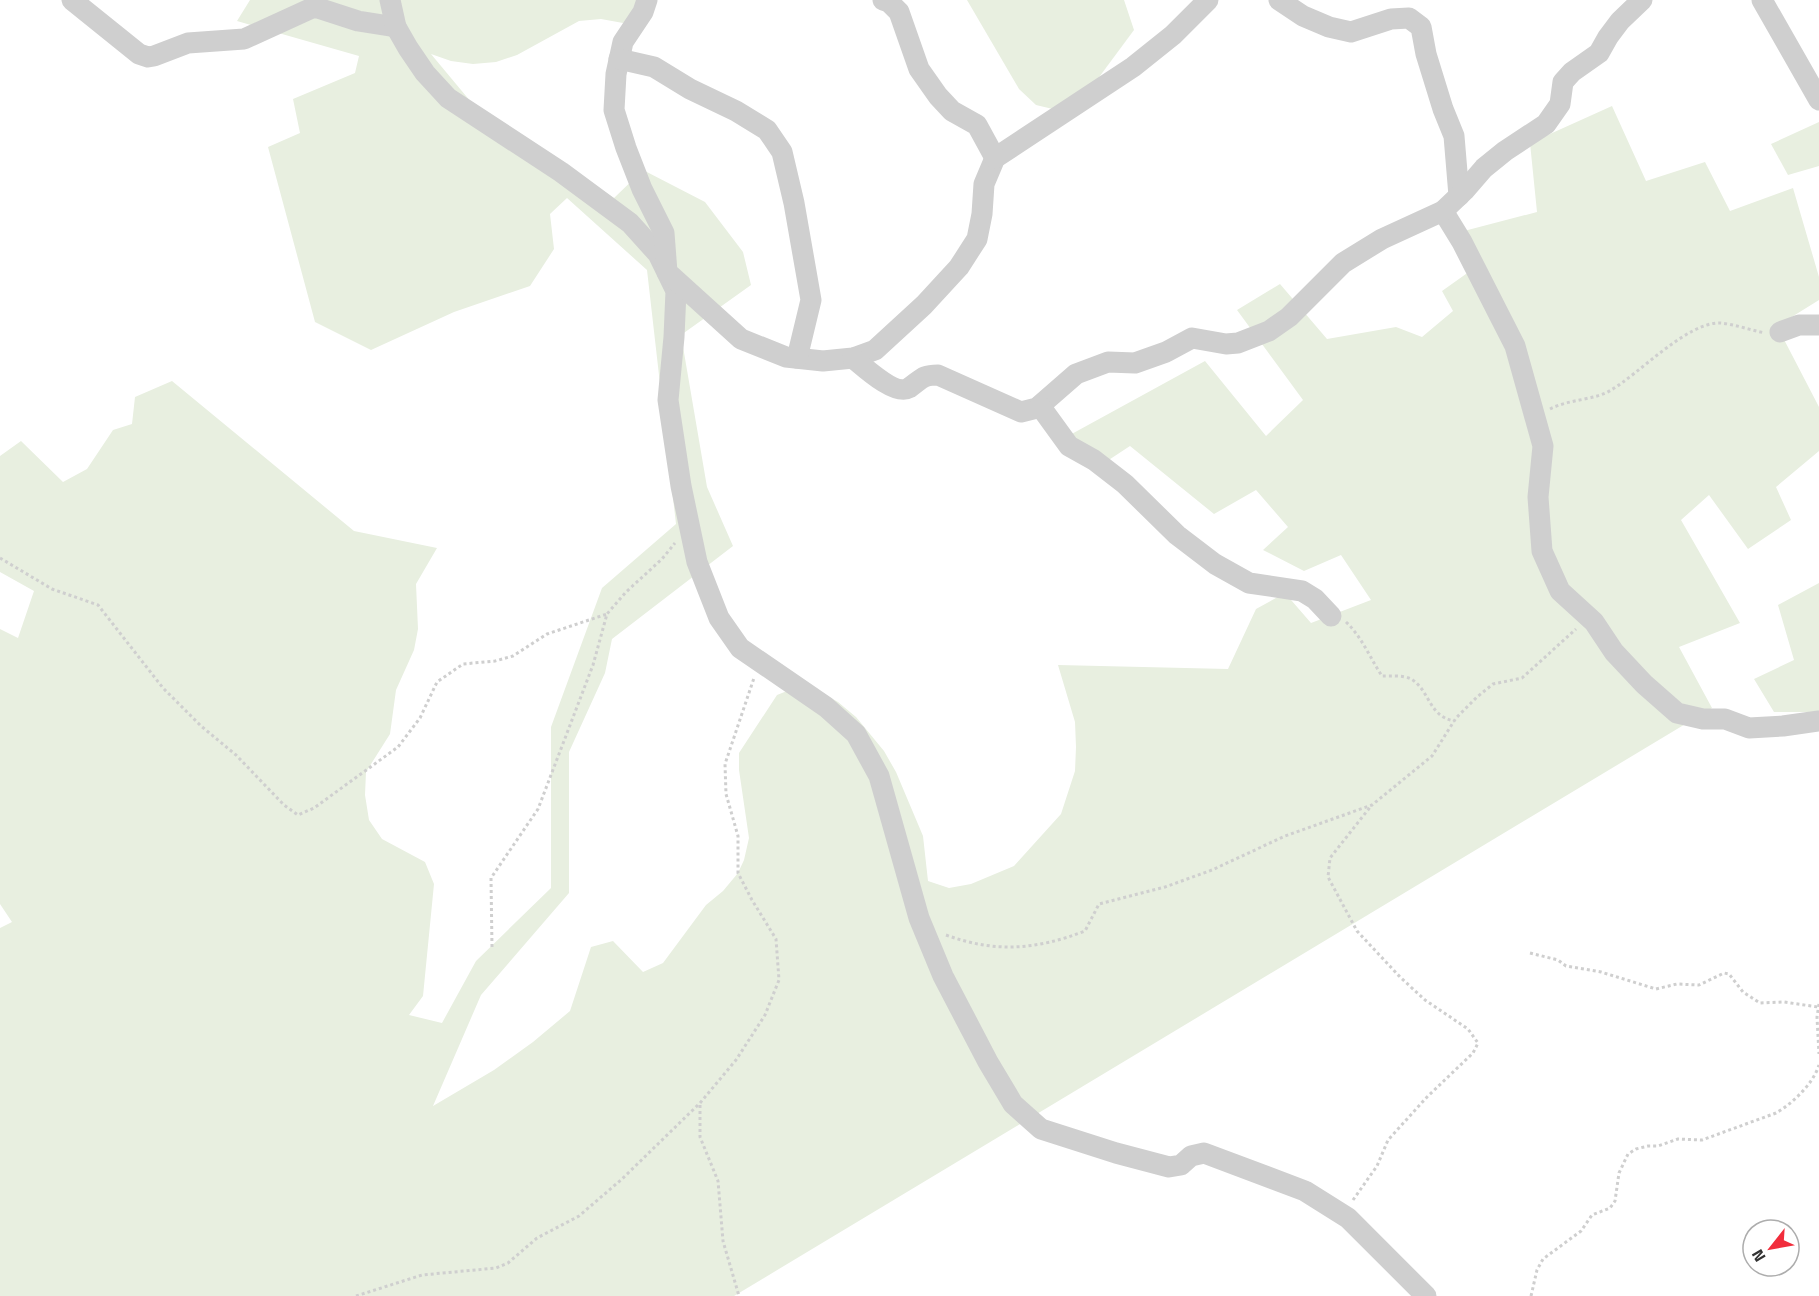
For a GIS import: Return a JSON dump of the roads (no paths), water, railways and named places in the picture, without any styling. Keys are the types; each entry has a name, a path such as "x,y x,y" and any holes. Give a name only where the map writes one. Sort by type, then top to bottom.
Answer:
{"street":[{"path":"72,0 139,54 148,57 188,43 244,39 315,4 318,8 357,21 396,27"},
{"path":"390,0 396,27 425,73 448,98 561,172 630,223 658,254 676,291 668,400 698,562 719,618 740,648 826,707 856,734 879,776 899,851 923,926 943,976 1013,1104 1041,1129 1116,1153 1169,1167 1181,1165 1191,1156 1204,1153 1305,1191 1348,1218 1426,1296"},
{"path":"647,0 643,12 623,42 616,74 614,110 642,189 664,233 667,272 741,339 786,357 823,362 853,358 875,350 924,305 959,267 977,239 982,214 984,184 995,158 1133,67 1173,35 1208,0"},
{"path":"883,0 889,2 899,12 919,69 952,111 977,124 995,158"},
{"path":"1279,0 1303,16 1329,27 1351,32 1391,19 1409,18 1421,27 1426,54 1454,136 1459,196"},
{"path":"853,358 897,390 906,390 925,375 938,375 1021,412 1040,406 1076,374 1108,362 1135,363 1166,352 1192,339 1226,344 1238,343 1269,331 1289,317 1343,263 1382,239 1443,211 1484,168 1546,124 1560,105 1563,82 1572,72 1599,53 1620,21 1642,0"},
{"path":"1762,0 1819,100"},
{"path":"619,59 654,67 690,89 736,111 767,130 782,152 794,203 811,300 797,358"},
{"path":"1443,211 1462,242 1515,346 1544,446 1538,497 1542,551 1560,591 1594,622 1622,660 1644,684 1677,713 1703,719 1725,719 1749,728 1819,721"},
{"path":"1780,332 1799,325 1819,325"},
{"path":"1040,406 1069,446 1094,460 1125,484 1177,535 1215,564 1249,583 1302,591 1315,599 1331,616"}]}
